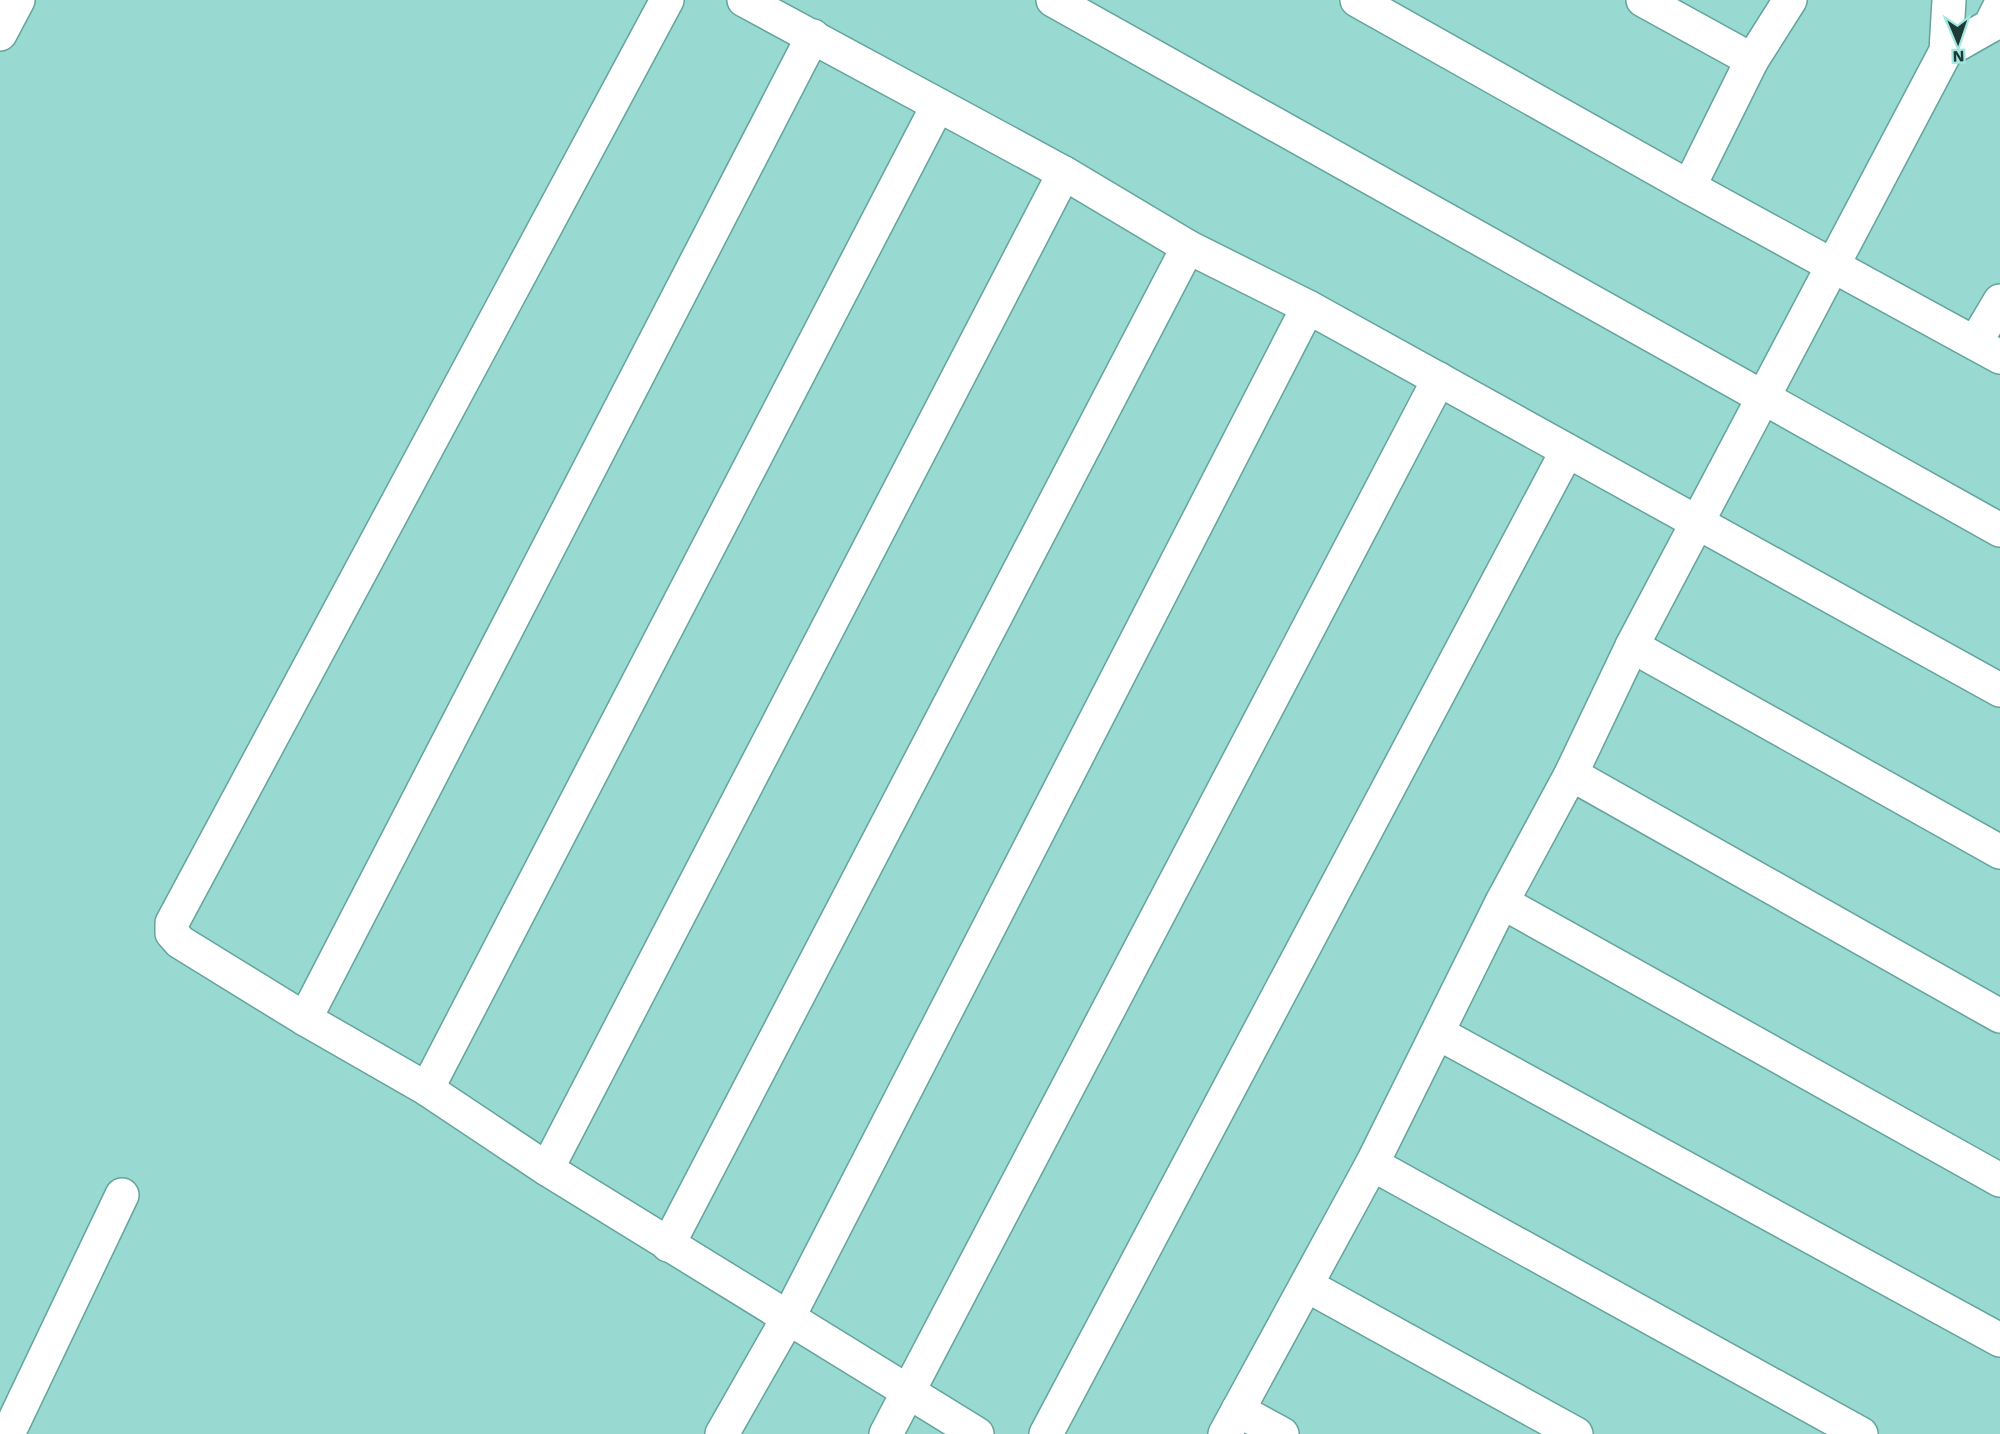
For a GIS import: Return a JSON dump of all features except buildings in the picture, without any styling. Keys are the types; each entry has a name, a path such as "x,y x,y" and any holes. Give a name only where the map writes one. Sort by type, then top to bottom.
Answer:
{"street":[{"path":"0,34 18,0"},
{"path":"667,0 172,924 172,933 180,942 305,1019 427,1089 547,1170 976,1434"},
{"path":"744,0 1064,173 1188,247 1308,307 2000,690"},
{"path":"1053,0 1762,399 2000,530"},
{"path":"1357,0 1689,187 1988,350 2000,301"},
{"path":"1643,0 1752,60"},
{"path":"1689,187 1752,60 1790,0"},
{"path":"1282,1434 1231,1422 1308,1286 1372,1164 1502,902 1570,774 1632,646 1946,51 1949,0"},
{"path":"1946,51 1990,26 2000,6"},
{"path":"305,1019 813,36"},
{"path":"427,1089 938,105"},
{"path":"547,1170 1064,173"},
{"path":"668,1245 1188,247"},
{"path":"722,1434 788,1318 1308,307"},
{"path":"886,1434 1439,379"},
{"path":"1046,1434 1567,451"},
{"path":"1632,646 2000,852"},
{"path":"1570,774 2000,1016"},
{"path":"1502,902 2000,1180"},
{"path":"1438,1033 2000,1340"},
{"path":"1372,1164 1861,1434"},
{"path":"8,1434 123,1195"},
{"path":"1308,1286 1576,1434"}]}
